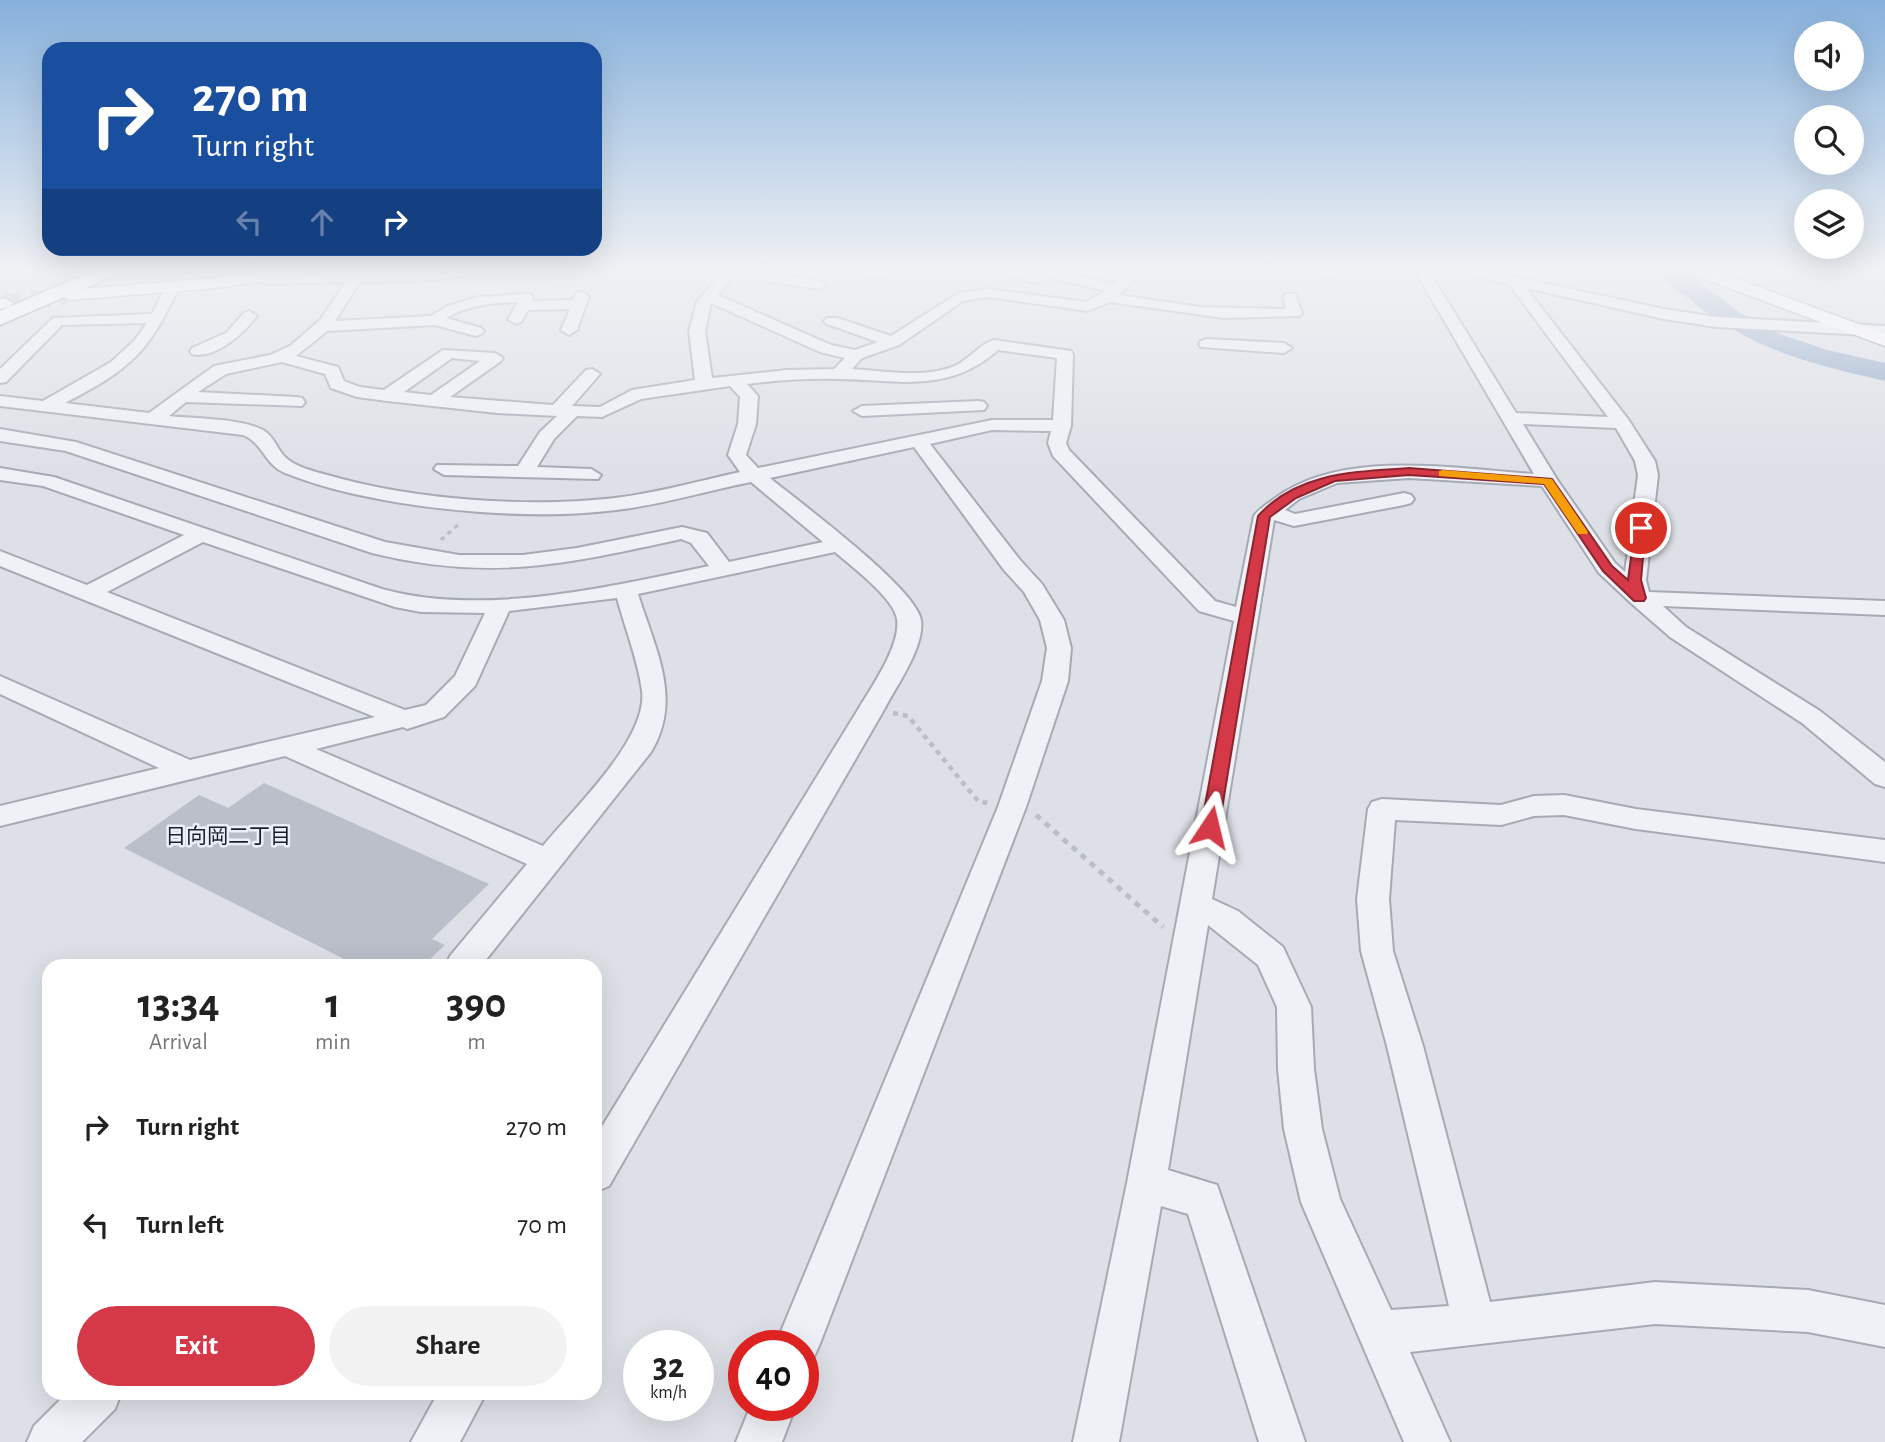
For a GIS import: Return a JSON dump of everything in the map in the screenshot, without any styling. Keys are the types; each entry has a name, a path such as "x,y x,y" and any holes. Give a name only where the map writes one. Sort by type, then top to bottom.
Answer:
{"street":[{"path":"0,378 40,338"},
{"path":"0,433 111,368 144,338"},
{"path":"193,350 226,338"},
{"path":"150,420 221,370 282,357 308,338"},
{"path":"698,338 704,384"},
{"path":"802,338 826,349 856,355"},
{"path":"883,338 893,342"},
{"path":"838,374 856,355 898,338"},
{"path":"1207,344 1285,351 1280,338"},
{"path":"1462,338 1548,481 1607,568 1678,632 1811,717 1885,777"},
{"path":"1558,338 1622,423 1645,461 1648,475 1635,580 1639,598"},
{"path":"282,357 332,371 337,384 358,392 564,412 602,412 612,409 624,398 631,396 734,380 838,374 912,378 946,374 970,367 994,345 1065,354 1062,426 1057,443 1060,452 1207,606 1247,617"},
{"path":"193,350 214,360 221,370"},
{"path":"387,396 449,353 495,358 434,401"},
{"path":"573,373 601,375"},
{"path":"523,472 564,412 601,375"},
{"path":"877,376 881,410"},
{"path":"185,397 303,399 334,380"},
{"path":"602,1161 872,708 907,638 909,618 887,585 757,474 745,467 737,455 747,424 749,396 734,380"},
{"path":"0,401 246,430 261,435 280,463 305,474 349,486 437,502 563,509 617,504 992,425 1062,426"},
{"path":"862,411 978,406"},
{"path":"1510,418 1622,423"},
{"path":"0,433 69,446 380,548 412,554 471,562 531,561 682,534 699,538 722,568"},
{"path":"803,1330 1012,807 1055,681 1059,648 1052,620 1034,589 1012,565 918,440"},
{"path":"444,468 591,475"},
{"path":"1096,1442 1146,1183 1183,919 1247,617 1264,516 1292,495 1333,477 1409,472 1548,481"},
{"path":"0,474 47,481 374,594 407,602 499,607 626,590 840,545"},
{"path":"1269,512 1294,520 1404,499"},
{"path":"88,593 201,535"},
{"path":"0,558 407,720"},
{"path":"467,959 641,747 653,719 655,692 626,590"},
{"path":"1639,598 1885,608"},
{"path":"0,816 435,712 466,680 499,607"},
{"path":"0,684 189,771"},
{"path":"290,748 547,860"},
{"path":"1475,1325 1405,1046 1377,951 1373,899 1382,809 1501,815 1534,806 1564,805 1636,819 1885,851"},
{"path":"1183,919 1227,920 1271,956 1294,1007 1296,1069 1303,1129 1318,1189 1427,1442"},
{"path":"1146,1183 1203,1199 1282,1442"},
{"path":"1378,1333 1475,1325 1655,1303 1808,1311 1885,1326"},
{"path":"50,1442 92,1400"},
{"path":"434,1442 460,1400"},
{"path":"759,1442 768,1421"}],"path":[{"path":"439,542 480,506"},
{"path":"908,716 978,801"},
{"path":"1033,813 1183,919"}],"building":[{"path":"264,783 489,884 432,939 445,945 430,959 344,959 124,848 199,795 228,808"}],"waterway":[{"path":"1766,338 1817,356 1885,372"}],"slow traffic":[{"path":"1443,474 1548,481 1582,532"}],"district":[{"name":"日向岡二丁目","path":"228,836"}],"route":[{"path":"1210,827 1264,516 1292,495 1333,477 1409,472 1548,481 1607,568 1639,598 1635,580 1641,528"}]}
